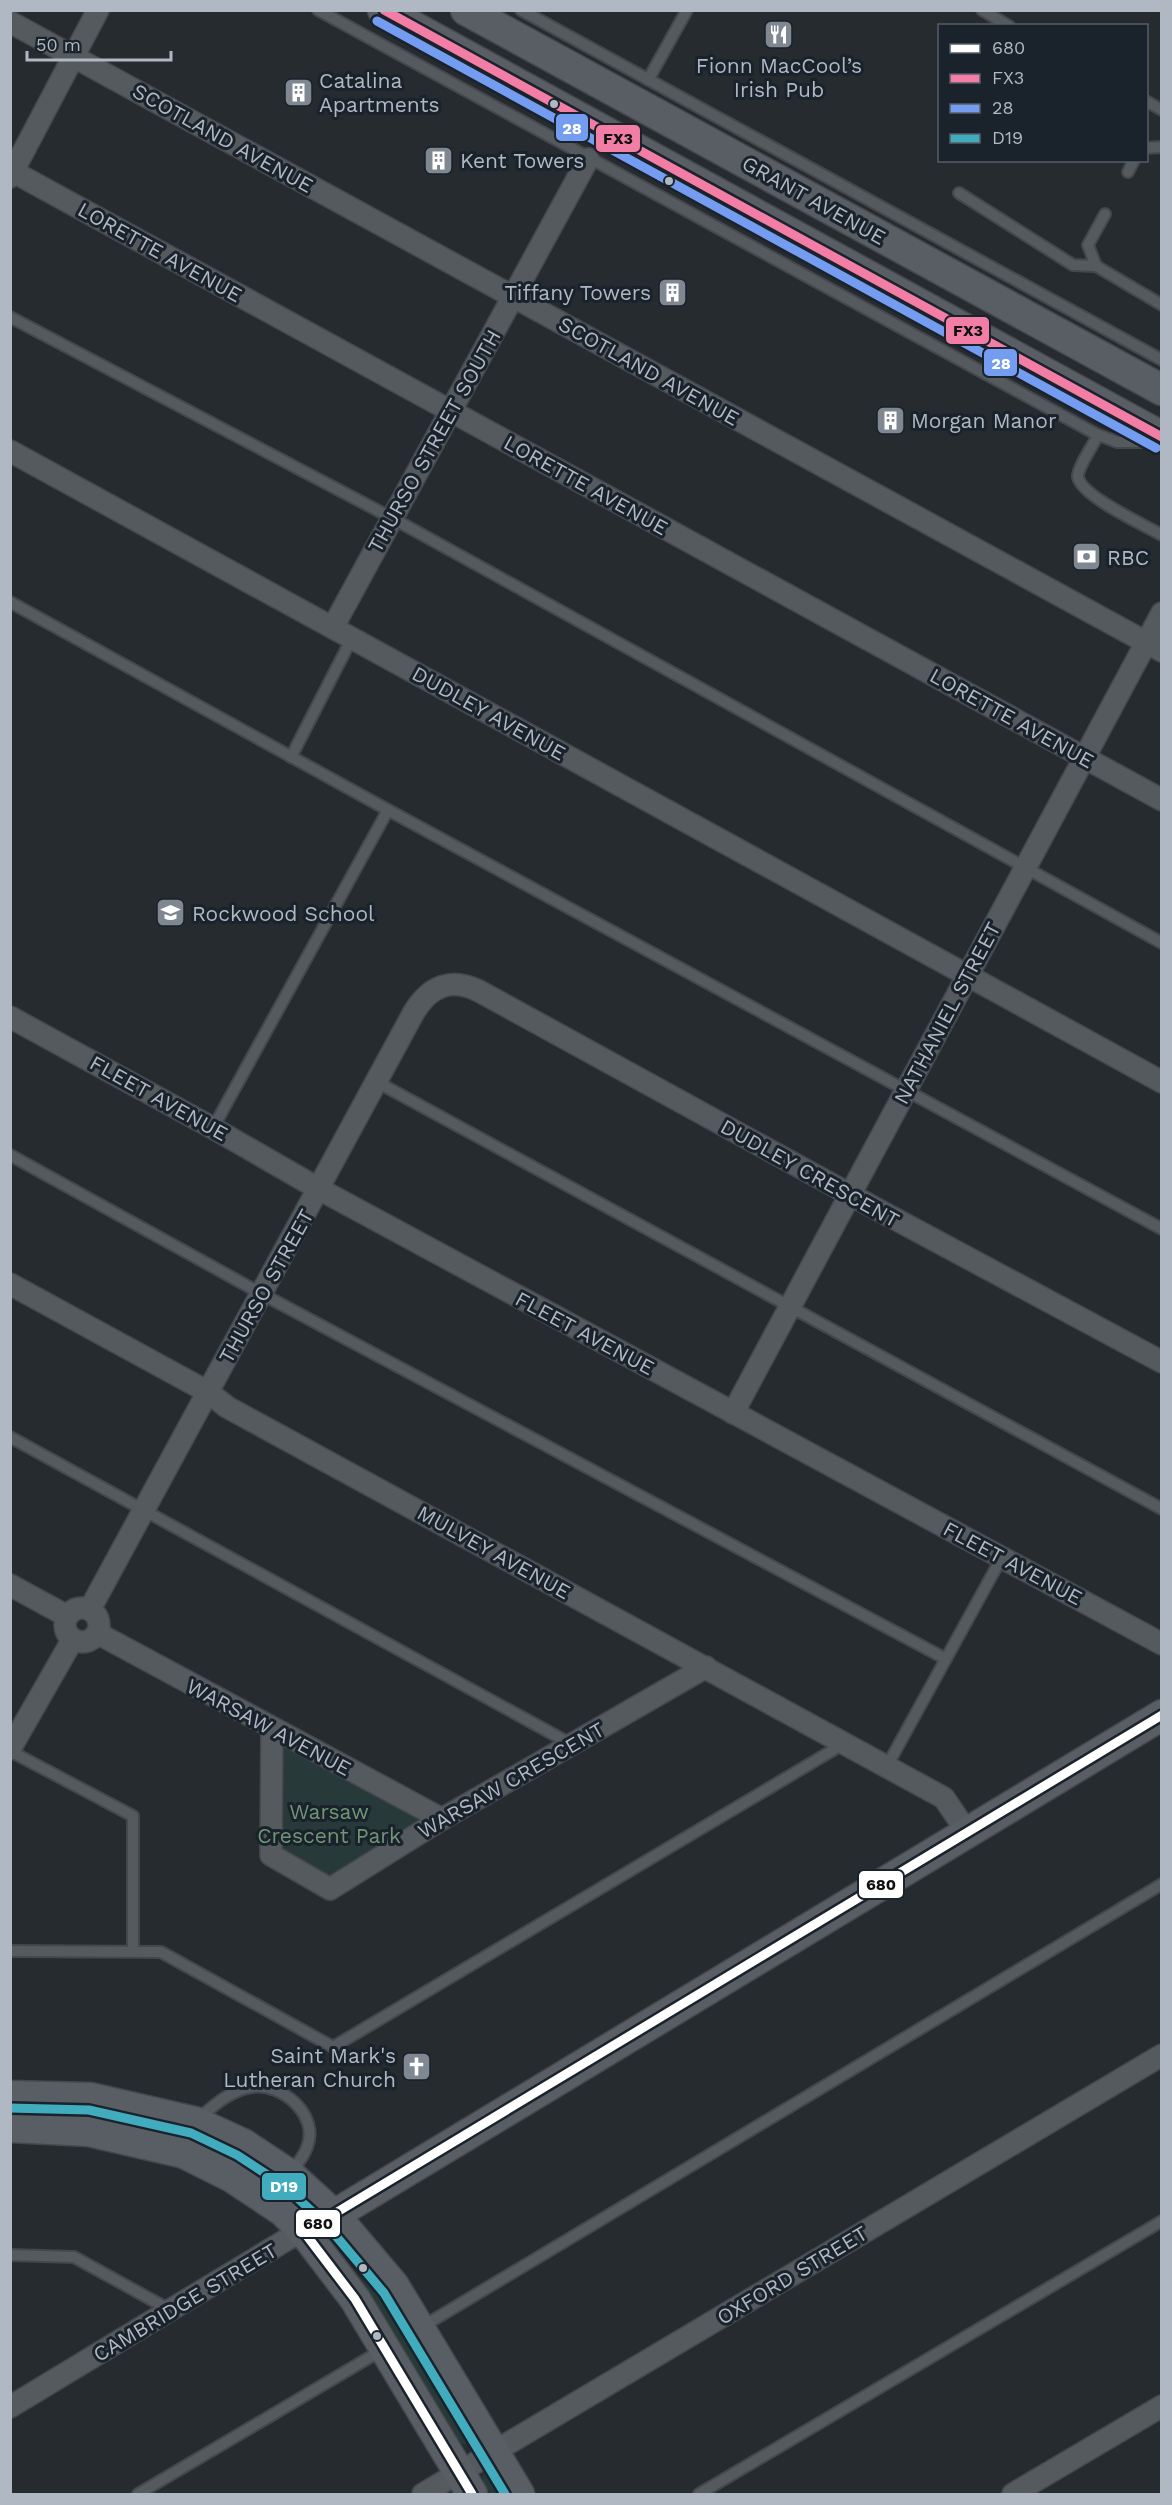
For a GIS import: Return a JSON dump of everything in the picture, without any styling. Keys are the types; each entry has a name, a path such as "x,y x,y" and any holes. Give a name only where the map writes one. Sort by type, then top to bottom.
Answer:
{"main road":[{"name":"GRANT AVENUE","path":"383,10 1161,437"},
{"name":"GRANT AVENUE","path":"466,10 1161,390"},
{"name":"CAMBRIDGE STREET","path":"334,2215 1161,1715"},
{"path":"10,2096 91,2098 195,2122 243,2144 290,2175 334,2215 394,2286 519,2494"},
{"path":"10,2127 88,2131 184,2153 246,2186 283,2211 304,2232 343,2281 466,2484"}],"street":[{"path":"12,173 98,10"},
{"name":"SCOTLAND AVENUE","path":"10,22 1154,647"},
{"name":"THURSO STREET SOUTH","path":"333,627 588,159"},
{"name":"LORETTE AVENUE","path":"12,173 1161,800"},
{"name":"DUDLEY AVENUE","path":"10,451 967,976"},
{"name":"NATHANIEL STREET","path":"733,1413 1084,757 1154,647 1161,613"},
{"path":"967,976 1161,1082"},
{"name":"THURSO STREET","path":"90,1609 421,1000 440,987 460,984"},
{"name":"DUDLEY CRESCENT","path":"460,984 479,991 1161,1362"},
{"name":"FLEET AVENUE","path":"10,1017 319,1189 1161,1644"},
{"name":"MULVEY AVENUE","path":"10,1284 208,1392 227,1407 944,1798 967,1832"},
{"path":"10,1585 67,1616"},
{"path":"79,1608 90,1609 99,1622 97,1633 89,1640 78,1642 73,1639 65,1626 67,1616 79,1608"},
{"name":"WARSAW AVENUE","path":"97,1633 441,1820"},
{"path":"10,1750 73,1639"},
{"name":"WARSAW CRESCENT","path":"272,1730 271,1855 330,1889 441,1820 706,1667"},
{"name":"OXFORD STREET","path":"423,2494 466,2484 494,2452 1161,2055"},
{"name":"CAMBRIDGE STREET","path":"10,2407 286,2240 334,2215"},
{"path":"1013,2494 1161,2406"}],"lane":[{"path":"318,10 1098,435 1117,442 1161,443"},
{"path":"521,10 1161,360"},
{"path":"648,80 687,10"},
{"path":"982,10 1006,24"},
{"path":"1128,172 1133,162"},
{"path":"959,193 1073,264 1096,266 1161,305"},
{"path":"1096,266 1088,245 1105,214"},
{"path":"10,317 392,518 1161,943"},
{"path":"1098,435 1078,476 1081,484 1096,498 1161,535"},
{"path":"10,602 388,810 1161,1228"},
{"path":"291,757 352,638"},
{"path":"213,1128 388,810"},
{"path":"377,1082 1161,1509"},
{"path":"10,1155 262,1294 946,1659"},
{"path":"10,1437 570,1744"},
{"path":"887,1766 1002,1557"},
{"path":"10,1951 161,1952 333,2048 845,1743"},
{"path":"10,1750 133,1815 133,1951"},
{"path":"419,2329 1161,1884"},
{"path":"195,2122 220,2099 252,2087 271,2088 290,2097 308,2122 308,2146 290,2175 246,2186"},
{"path":"699,2494 1161,2221"},
{"path":"10,2262 16,2255 74,2257 172,2311"},
{"path":"138,2494 385,2348"}],"green space":[{"name":"Warsaw Crescent Park","path":"272,1729 442,1819 330,1889 271,1855"},
{"path":"344,2248 369,2272 473,2440 471,2444 461,2444 456,2439"},
{"path":"489,2470 508,2494 490,2494 482,2480 483,2474"}],"transit line":[{"name":"FX3","path":"384,10 1162,437"},
{"name":"28","path":"377,21 1156,448"},
{"name":"680","path":"472,2494 355,2299 304,2232 1162,1715"},
{"name":"D19","path":"10,2108 89,2110 191,2133 237,2155 283,2185 325,2223 384,2293 505,2494"}],"place":[{"name":"Fionn MacCool’s Irish Pub","path":"779,34"},
{"name":"Catalina Apartments","path":"298,92"},
{"name":"Kent Towers","path":"439,160"},
{"name":"Tiffany Towers","path":"672,292"},
{"name":"Morgan Manor","path":"890,420"},
{"name":"RBC","path":"1086,557"},
{"name":"Rockwood School","path":"171,913"},
{"name":"Saint Mark's Lutheran Church","path":"417,2067"}]}
